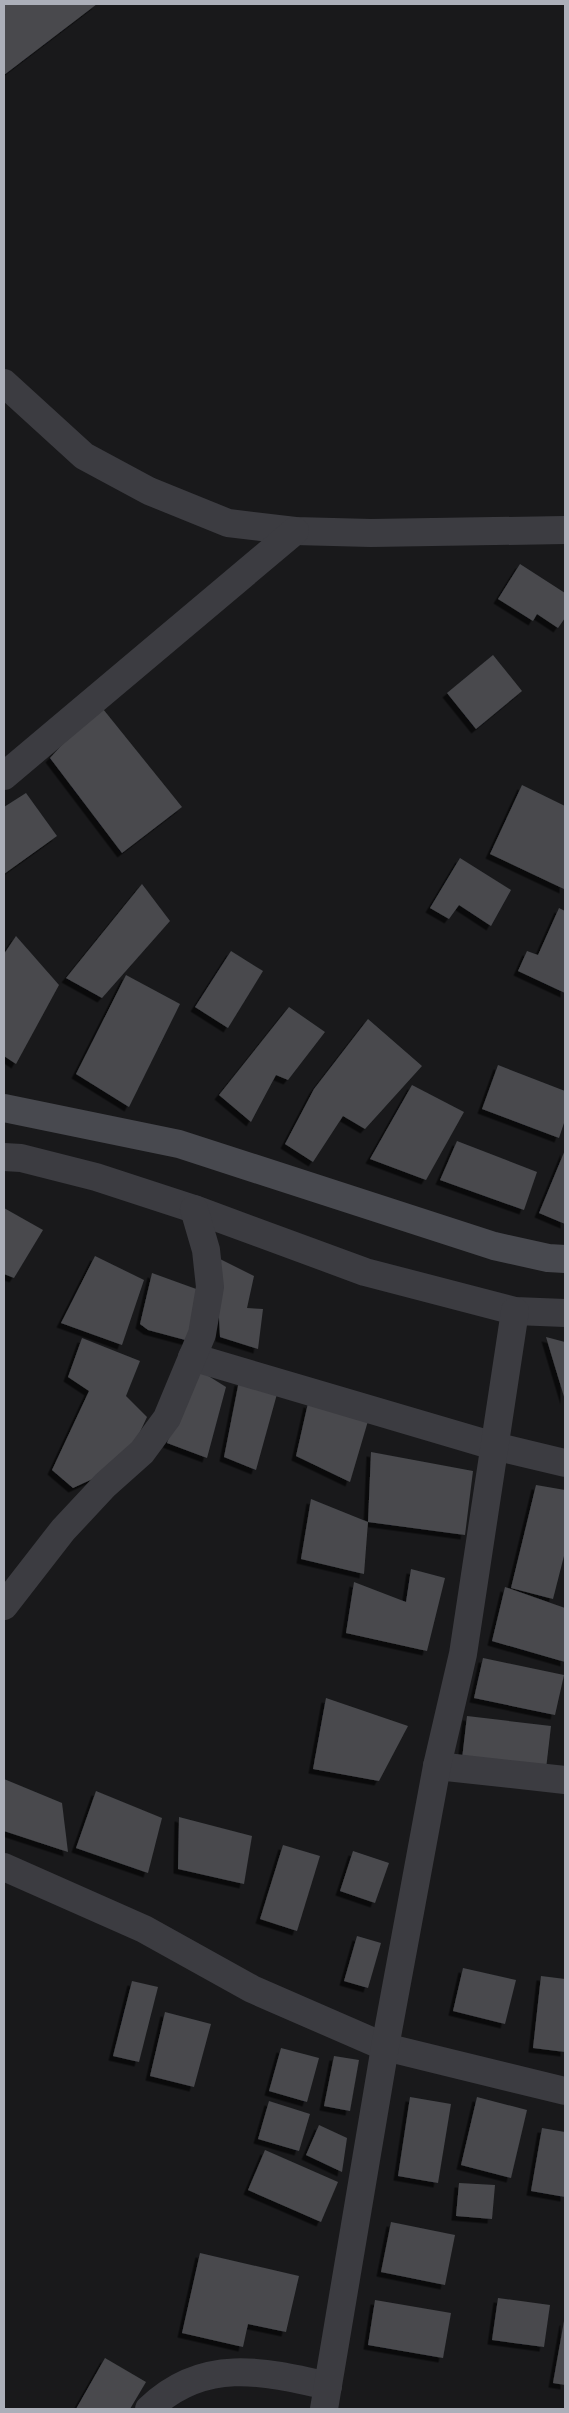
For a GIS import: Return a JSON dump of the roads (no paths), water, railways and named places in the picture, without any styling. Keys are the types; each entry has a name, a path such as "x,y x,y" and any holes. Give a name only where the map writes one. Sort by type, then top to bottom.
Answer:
{"street":[{"path":"4,383 84,456 150,491 228,523 296,531 371,533 565,530"},
{"path":"4,776 296,531"},
{"path":"4,1108 179,1144 494,1246 548,1258 565,1259"},
{"path":"4,1157 21,1158 96,1177 194,1209 366,1272 515,1311 565,1313"},
{"path":"4,1606 63,1530 105,1485 142,1452 167,1418 202,1334 210,1287 206,1250 194,1209"},
{"path":"149,2409 160,2399 192,2379 214,2373 270,2373 326,2398 384,2047 437,1766 463,1654 515,1311"},
{"path":"192,1357 494,1446 565,1463"},
{"path":"437,1766 565,1780"},
{"path":"4,1867 144,1929 252,1989 384,2047 565,2091"}]}
